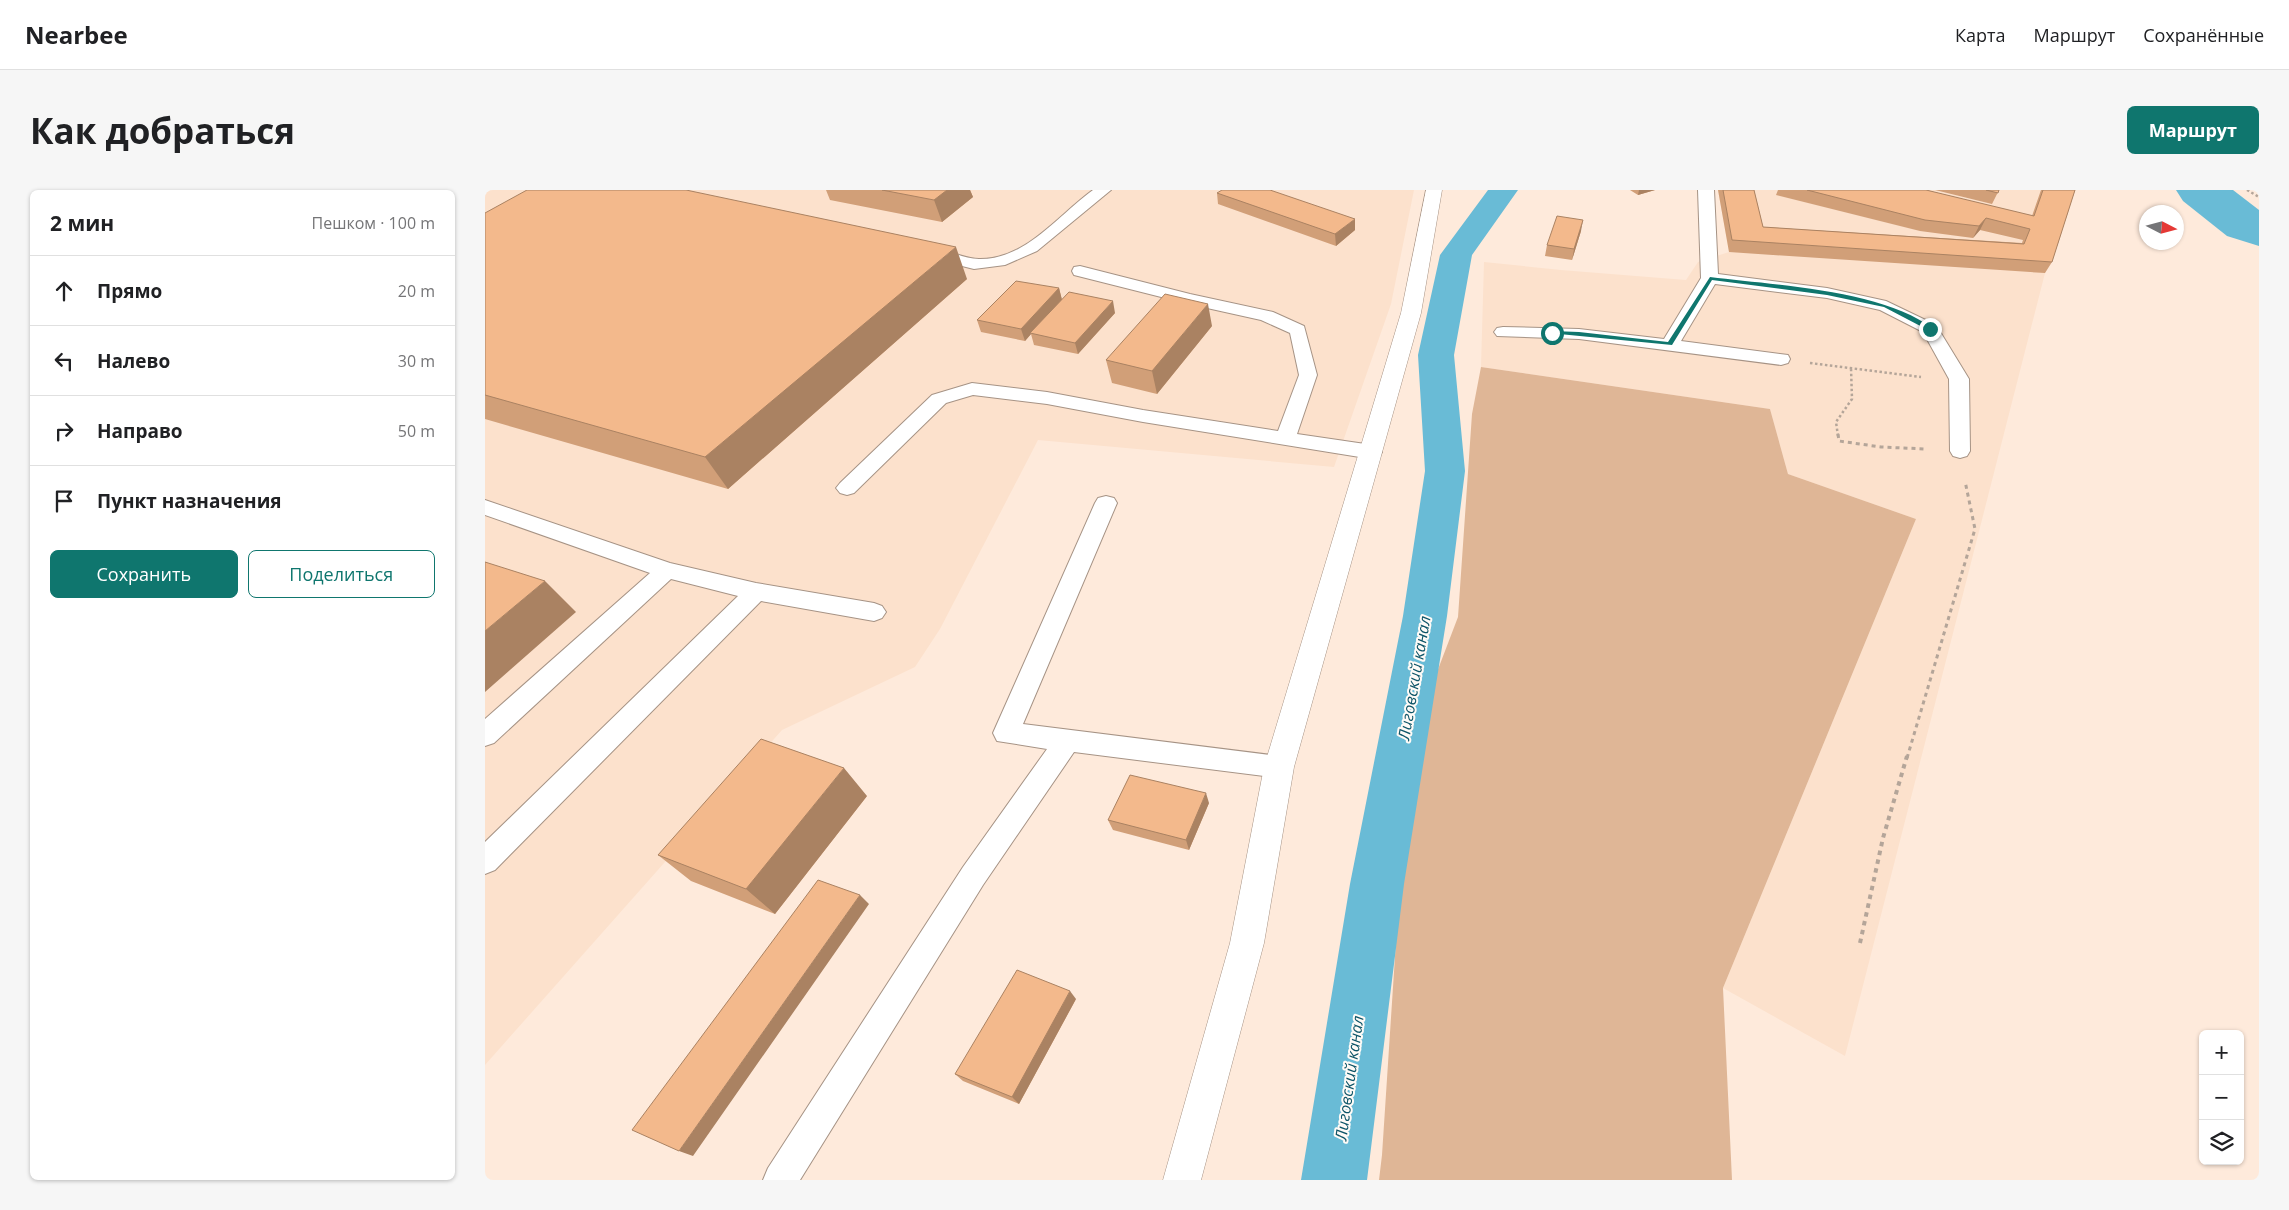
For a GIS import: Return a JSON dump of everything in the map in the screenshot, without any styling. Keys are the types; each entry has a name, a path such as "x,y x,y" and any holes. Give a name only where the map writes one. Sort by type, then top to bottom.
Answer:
{"street":[{"path":"1182,1180 1247,943 1279,768 1411,313 1434,190"}],"lane":[{"path":"916,249 980,264 1015,258 1039,244 1103,190"},
{"path":"1670,344 1710,278 1706,190"},
{"path":"1080,271 1189,299 1267,316 1298,330 1308,375 1285,438"},
{"path":"1710,278 1827,293 1886,306 1930,329 1959,379 1960,451"},
{"path":"1503,332 1579,334 1781,359"},
{"path":"847,488 939,399 973,389 1047,398 1372,452"},
{"path":"1107,503 1006,733 1279,768"},
{"path":"485,507 667,570 757,592 874,612"},
{"path":"485,735 667,570"},
{"path":"485,861 757,592"},
{"path":"780,1180 973,876 1067,741"}],"path":[{"path":"2247,190 2259,197"},
{"path":"1781,359 1904,376 1959,379"},
{"path":"1851,368 1852,399 1836,422 1839,441 1881,447 1960,451 1975,529 1883,838 1860,943"}],"shaded area":[{"path":"485,190 1414,190 1391,304 1334,467 1038,440 940,629 915,667 782,730 485,1065"},
{"path":"1718,190 2072,190 2045,273 1845,1056 1723,988 1916,519 1788,474 1770,409 1481,367 1484,262 1686,280 1698,262 1729,252"},
{"path":"1481,367 1770,409 1788,474 1916,519 1723,988 1732,1180 1379,1180 1401,865 1437,672 1458,617 1472,414"}],"building":[{"path":"527,190 686,190 956,247 705,457 485,395 485,213"},
{"path":"882,190 947,190 934,200"},
{"path":"1222,190 1270,190 1355,219 1335,234 1217,193"},
{"path":"1723,190 1754,190 1763,227 2024,244 2030,229 1986,218 1979,226 1925,220 1807,190 1926,190 2034,216 2043,190 2075,190 2052,262 1732,240"},
{"path":"1986,190 1999,190 1998,193"},
{"path":"1557,216 1583,220 1574,249 1547,245"},
{"path":"1016,281 1059,288 1021,329 977,320"},
{"path":"1069,292 1113,301 1075,343 1030,333"},
{"path":"1165,294 1208,304 1152,371 1106,360"},
{"path":"485,562 545,581 485,631"},
{"path":"761,739 844,768 746,889 658,855"},
{"path":"1130,775 1206,793 1186,840 1108,820"},
{"path":"818,880 860,895 679,1151 632,1130"},
{"path":"1017,970 1070,991 1012,1097 955,1074"}],"waterway":[{"name":"Лиговский канал","path":"1334,1180 1377,884 1425,616 1445,471 1436,355 1456,255 1503,190"},
{"path":"2201,190 2246,225 2259,230"}],"route":[{"path":"1552,333 1579,334 1670,344 1710,278 1827,293 1886,306 1930,329"}]}
